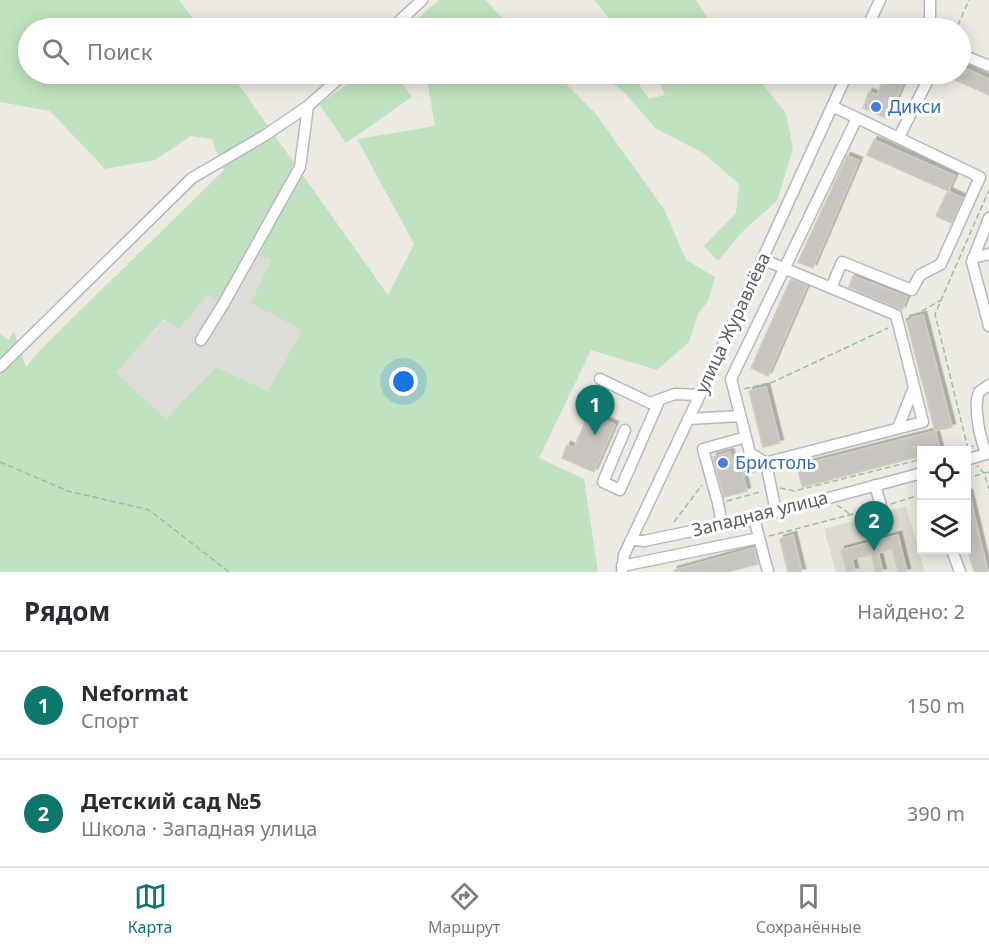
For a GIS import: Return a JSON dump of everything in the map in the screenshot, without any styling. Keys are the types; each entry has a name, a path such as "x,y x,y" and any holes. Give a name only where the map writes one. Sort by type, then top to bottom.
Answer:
{"street":[{"path":"403,18 422,0"},
{"path":"872,18 880,0"},
{"path":"930,0 930,18"},
{"path":"971,59 989,66"},
{"path":"1,363 192,178 264,136 308,106 333,84"},
{"name":"улица Журавлёва","path":"622,569 624,555 842,84"},
{"path":"899,137 926,84"},
{"path":"201,340 300,167 308,106"},
{"path":"831,288 842,262 912,290 920,275 940,264 984,180 832,106"},
{"path":"776,512 766,463 750,453 731,379 856,118"},
{"path":"988,224 972,262 985,298 988,323"},
{"path":"973,258 989,254"},
{"path":"753,466 923,422 896,315 762,259"},
{"path":"600,379 650,403 675,394 700,395"},
{"path":"971,458 986,450 977,399 979,392 989,385"},
{"path":"898,428 914,387"},
{"path":"626,430 603,482 620,490 658,401"},
{"path":"688,419 740,416"},
{"path":"722,525 703,449 746,437"},
{"name":"Западная улица","path":"632,539 644,541 754,518 917,474"},
{"path":"875,485 882,510"},
{"path":"754,518 768,572"},
{"path":"622,569 759,538"},
{"path":"954,554 960,572"}],"path":[{"path":"961,18 969,0"},
{"path":"968,446 935,314 989,190"},
{"path":"734,391 773,382 898,324 942,300"},
{"path":"971,448 986,450"},
{"path":"718,503 773,489 794,491 917,460"},
{"path":"0,462 68,491 149,510 229,572"},
{"path":"971,462 984,473 989,489"},
{"path":"971,477 989,472"},
{"path":"674,522 710,474"},
{"path":"759,538 850,514 882,510 917,496"},
{"path":"826,498 850,514"}],"shaded area":[{"path":"247,251 271,260 302,330 268,391 216,367 166,420 116,373 165,319 208,294 219,302"},
{"path":"906,506 917,544 917,554 920,554 925,572 836,572 824,529"}],"green space":[{"path":"0,0 179,0 192,18 18,18 18,84 238,84 388,295 414,244 357,139 435,126 428,84 566,84 596,114 664,209 686,260 715,277 708,301 698,314 689,342 657,370 591,350 539,458 584,479 598,572 0,572 0,334 9,340 14,331 26,367 40,350 224,170 212,139 191,136 155,160 105,169 50,111 0,102","holes":["247,251 271,260 251,303 302,330 268,391 216,367 166,419 116,373 164,319 179,329 208,294 219,302"]},
{"path":"439,0 485,0 502,18 418,18"},
{"path":"594,0 696,0 708,18 609,18"},
{"path":"348,84 402,84 412,97 346,143 319,104"},
{"path":"614,84 639,84 649,99 665,95 660,84 762,84 786,113 793,149 777,201 744,230 718,261 704,246 736,213 739,184 703,153 655,128 625,93"}],"building":[{"path":"971,71 989,79 989,95 964,84 971,84"},
{"path":"882,84 903,84 888,119 863,108 869,92 877,95"},
{"path":"874,140 955,176 948,191 867,155"},
{"path":"847,156 859,161 813,268 798,262"},
{"path":"948,191 963,198 951,223 936,216"},
{"path":"853,276 907,297 902,310 849,287"},
{"path":"791,279 807,286 768,376 751,368"},
{"path":"923,315 952,427 935,431 906,319"},
{"path":"766,387 780,443 763,447 749,391"},
{"path":"589,413 615,425 594,472 562,458 567,445 574,448"},
{"path":"935,431 939,446 917,446 917,457 802,487 797,466"},
{"path":"730,452 735,469 741,467 747,491 724,497 713,457"},
{"path":"971,501 988,572 974,572 969,554 971,554"},
{"path":"793,535 802,572 788,572 780,539"},
{"path":"898,535 907,572 898,572 892,549 878,553 883,572 875,572 871,555 852,559 855,571 847,572 841,550"},
{"path":"754,548 758,564 727,572 674,572 674,570"}],"place":[{"name":"Дикси","path":"876,107"},
{"name":"Neformat","path":"595,435"},
{"name":"Бристоль","path":"723,463"},
{"name":"Детский сад №5","path":"874,551"}]}
